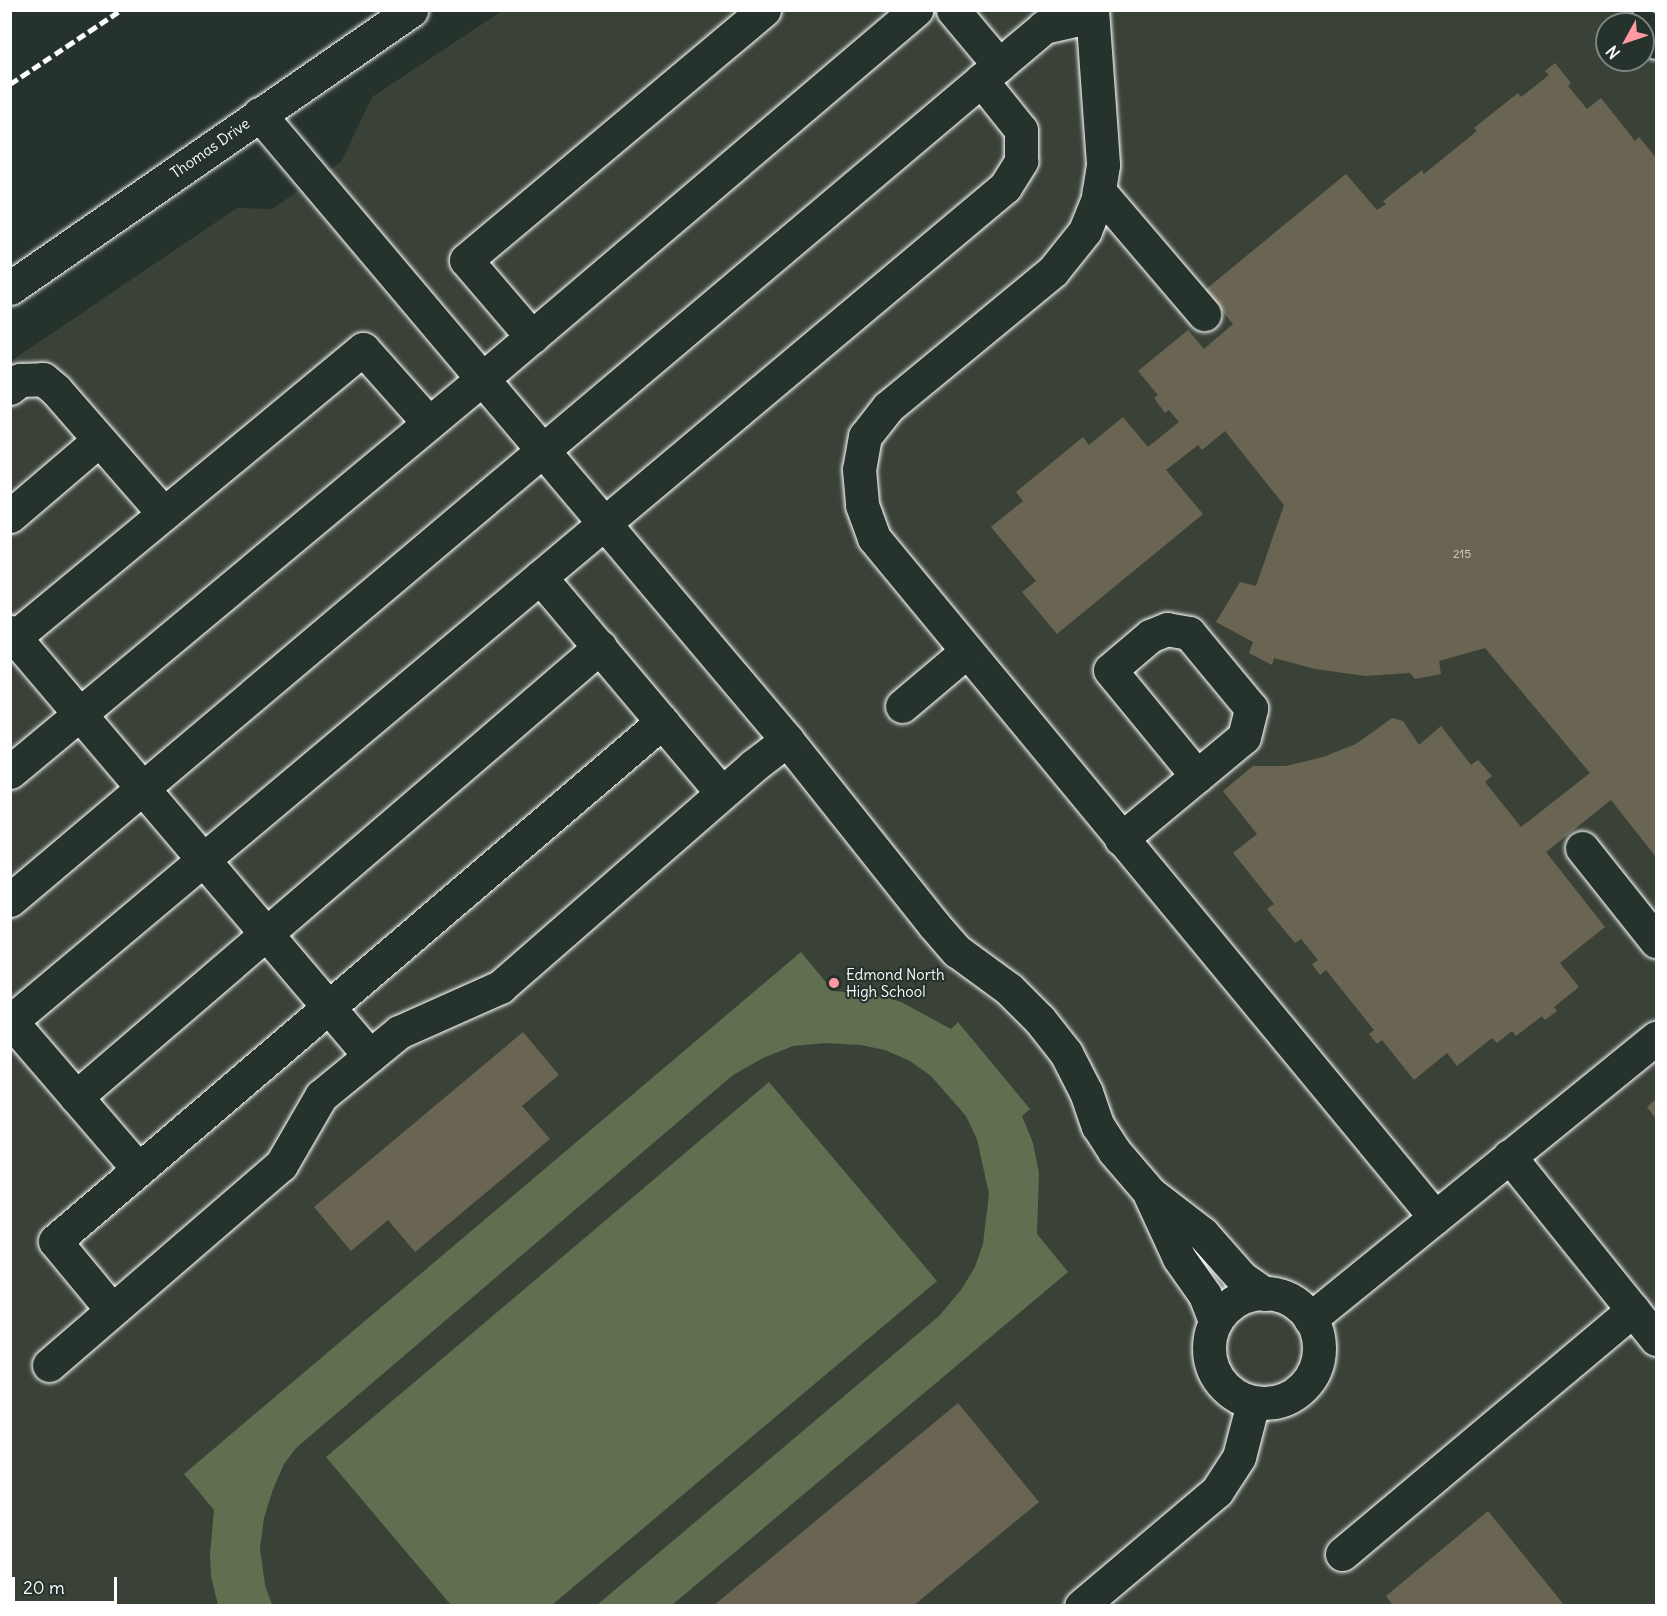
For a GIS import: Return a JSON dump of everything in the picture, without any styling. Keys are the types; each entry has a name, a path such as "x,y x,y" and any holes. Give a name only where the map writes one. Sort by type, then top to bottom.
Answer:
{"street":[{"name":"Thomas Drive","path":"10,288 411,10"},
{"path":"532,337 466,260 764,10"},
{"path":"10,772 532,337 916,10"},
{"path":"138,1169 11,1021 1005,187 1021,161 1021,130 953,10"},
{"path":"10,900 1044,27 1092,13 1103,165 1099,191 1085,231 1053,271 888,407 865,436 859,469 862,505 874,538 1120,839 1435,1217"},
{"path":"259,114 787,740 949,942 1009,989 1040,1020 1065,1053 1086,1092 1098,1126 1114,1151 1150,1193 1202,1233 1242,1278 1265,1294 1290,1300 1310,1320 1319,1341 1318,1359 1312,1375 1302,1389 1287,1399 1271,1404 1253,1403 1230,1391 1213,1372 1209,1355 1209,1337 1215,1321 1226,1307 1240,1298 1265,1294"},
{"path":"1099,191 1204,314"},
{"path":"370,1056 12,637 363,349 429,423"},
{"path":"10,388 20,380 43,379 56,390 164,514"},
{"path":"10,516 99,440"},
{"path":"540,578 722,794"},
{"path":"1120,839 1197,776 1244,737 1251,708 1189,633 1167,629 1150,636 1110,670 1197,776"},
{"path":"76,1097 600,647"},
{"path":"902,706 966,652"},
{"path":"112,1310 55,1241 662,722"},
{"path":"49,1365 281,1166 321,1096 399,1032 500,987 787,740"},
{"path":"1582,848 1656,942"},
{"path":"1310,1320 1656,1038"},
{"path":"1509,1156 1656,1339"},
{"path":"1150,1193 1179,1258 1206,1295 1215,1321"},
{"path":"1342,1554 1633,1310"},
{"path":"1081,1605 1217,1491 1239,1457 1253,1403"}],"shaded area":[{"name":"Edmond North High School","path":"502,11 1656,11 1656,1605 11,1606 11,361 237,208 272,209 341,162 372,97"}],"green space":[{"path":"801,952 833,991 875,994 901,1002 951,1029 958,1022 1030,1109 1022,1116 1033,1143 1039,1173 1037,1234 1068,1272 672,1605 597,1605 939,1316 961,1290 975,1267 983,1244 989,1194 977,1139 966,1116 931,1076 910,1061 885,1050 861,1045 826,1043 793,1046 763,1058 733,1075 296,1448 284,1464 264,1518 260,1549 265,1585 272,1605 218,1605 211,1576 210,1555 214,1510 184,1474"},
{"path":"769,1082 937,1281 552,1605 451,1605 326,1457"}],"building":[{"path":"1555,63 1571,83 1568,86 1587,109 1601,98 1635,141 1639,137 1656,158 1656,857 1611,800 1546,852 1605,927 1560,963 1579,987 1554,1007 1557,1011 1545,1020 1542,1016 1516,1036 1512,1031 1497,1043 1492,1038 1457,1066 1447,1053 1414,1080 1382,1040 1377,1044 1369,1034 1374,1030 1326,970 1320,975 1312,964 1318,960 1301,939 1295,943 1267,909 1274,904 1233,853 1257,834 1223,791 1253,766 1286,766 1323,757 1356,744 1392,718 1403,721 1419,745 1441,726 1471,765 1478,760 1492,776 1485,782 1521,827 1590,773 1485,648 1439,661 1441,674 1415,679 1410,673 1365,676 1315,669 1274,658 1272,665 1249,653 1253,642 1216,622 1240,582 1256,586 1284,505 1225,431 1202,450 1198,445 1166,470 1203,514 1057,634 1022,592 1036,581 991,527 1023,501 1016,492 1083,437 1089,445 1123,417 1148,447 1179,422 1169,410 1165,413 1154,398 1158,395 1138,371 1188,330 1204,349 1233,324 1205,290 1346,174 1377,210 1386,204 1383,201 1422,170 1424,174 1477,131 1474,128 1518,93 1521,97 1549,75 1545,71"},
{"path":"523,1032 559,1075 522,1106 550,1139 415,1252 388,1220 351,1251 314,1207"},
{"path":"1656,1099 1656,1119 1647,1107"},
{"path":"958,1403 1039,1502 913,1606 713,1606"},
{"path":"1488,1511 1565,1606 1393,1606 1386,1596"}],"railway":[{"path":"10,84 121,10"}],"place":[{"name":"Edmond North High School","path":"834,983"}]}
